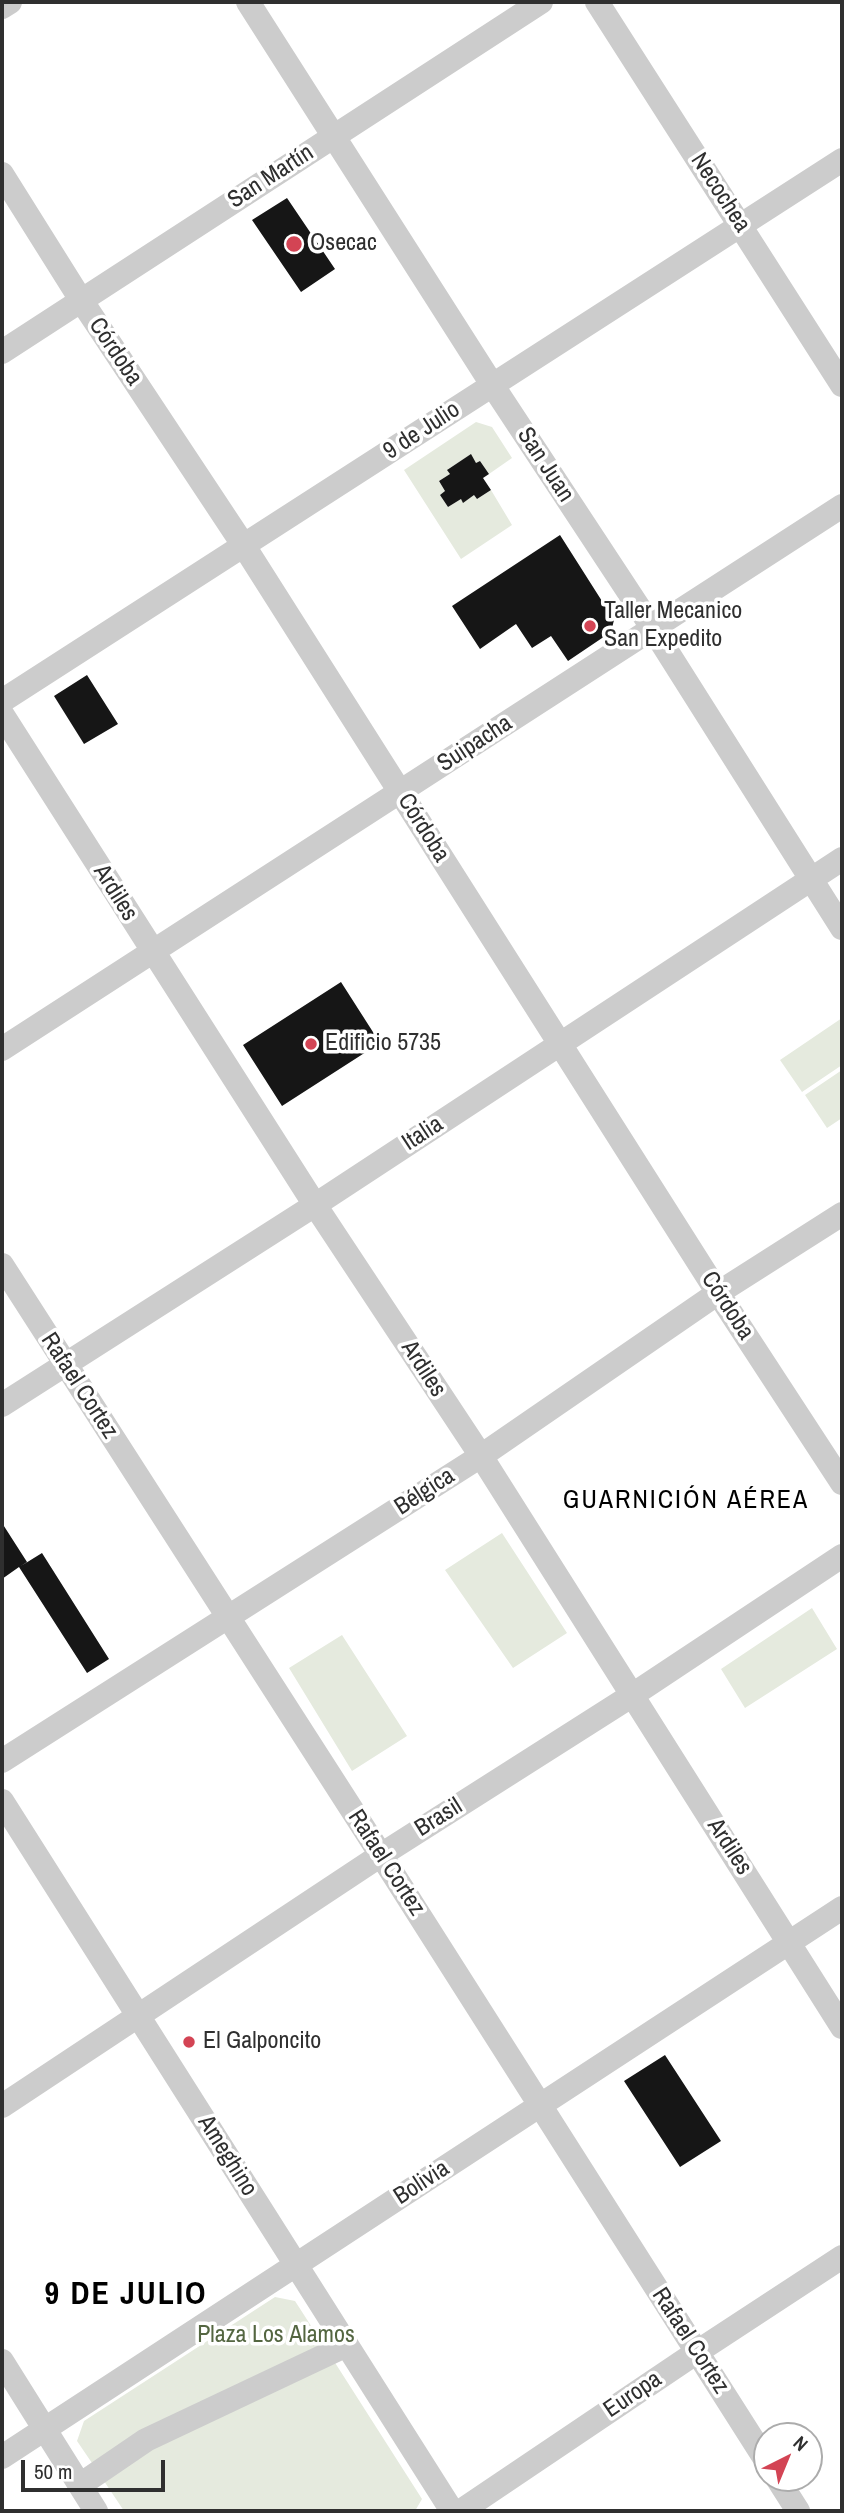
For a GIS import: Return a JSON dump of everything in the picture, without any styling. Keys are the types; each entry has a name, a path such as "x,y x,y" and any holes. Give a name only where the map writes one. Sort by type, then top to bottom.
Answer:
{"street":[{"path":"2,7 10,2"},
{"name":"San Juan","path":"248,2 493,386 653,629 842,928"},
{"name":"San Martín","path":"2,352 541,2"},
{"name":"Necochea","path":"597,2 842,385"},
{"name":"9 de Julio","path":"2,701 842,160"},
{"name":"Córdoba","path":"2,174 81,300 244,546 559,1044 842,1483"},
{"name":"Suipacha","path":"2,1049 842,506"},
{"name":"Ardiles","path":"2,714 315,1205 481,1456 842,2027"},
{"name":"Italia","path":"2,1405 315,1205 842,859"},
{"name":"Bélgica","path":"2,1762 481,1456 718,1293 842,1213"},
{"name":"Rafael Cortez","path":"2,1265 753,2440"},
{"name":"Brasil","path":"2,2106 381,1855 631,1696 842,1556"},
{"name":"Ameghino","path":"2,1801 452,2511"},
{"name":"Bolivia","path":"2,2457 842,1908"},
{"name":"Europa","path":"461,2511 697,2351 842,2257"},
{"path":"80,2485 146,2440 346,2345"},
{"path":"2,2361 96,2511"},
{"path":"786,2492 798,2511"}],"green space":[{"path":"476,422 492,427 512,458 489,474 480,461 476,463 470,455 448,469 450,474 439,481 445,491 440,495 448,507 474,495 477,499 491,490 512,525 461,559 404,470"},
{"path":"842,1018 842,1065 802,1092 780,1060"},
{"path":"842,1070 842,1118 827,1128 805,1095"},
{"path":"502,1533 567,1633 513,1668 445,1570"},
{"path":"812,1608 837,1649 745,1708 721,1669"},
{"path":"342,1635 407,1736 352,1771 289,1668"},
{"name":"Plaza Los Alamos","path":"275,2297 295,2301 326,2349 94,2466 77,2441 84,2421"},
{"path":"332,2358 422,2499 415,2511 124,2511 104,2481 151,2449"}],"building":[{"name":"Osecac","path":"287,198 335,269 301,292 252,220"},
{"path":"471,454 476,463 480,461 489,474 483,478 491,490 477,499 474,495 463,503 461,499 448,507 440,495 445,491 439,481 450,474 447,470"},
{"path":"560,535 614,620 611,632 568,661 551,636 532,648 516,624 480,649 452,606"},
{"path":"87,675 118,724 84,744 54,696"},
{"name":"Edificio 5735","path":"341,982 380,1043 282,1106 243,1045"},
{"path":"2,1523 27,1562 21,1566 42,1553 109,1659 87,1673 19,1567 2,1579"},
{"path":"665,2055 721,2141 680,2167 624,2081"}],"place":[{"name":"Osecac","path":"294,244"},
{"name":"Taller Mecanico San Expedito","path":"590,626"},
{"name":"Edificio 5735","path":"311,1044"},
{"name":"El Galponcito","path":"189,2042"}],"district":[{"name":"GUARNICIÓN AÉREA","path":"686,1501"},
{"name":"9 DE JULIO","path":"126,2295"}]}
